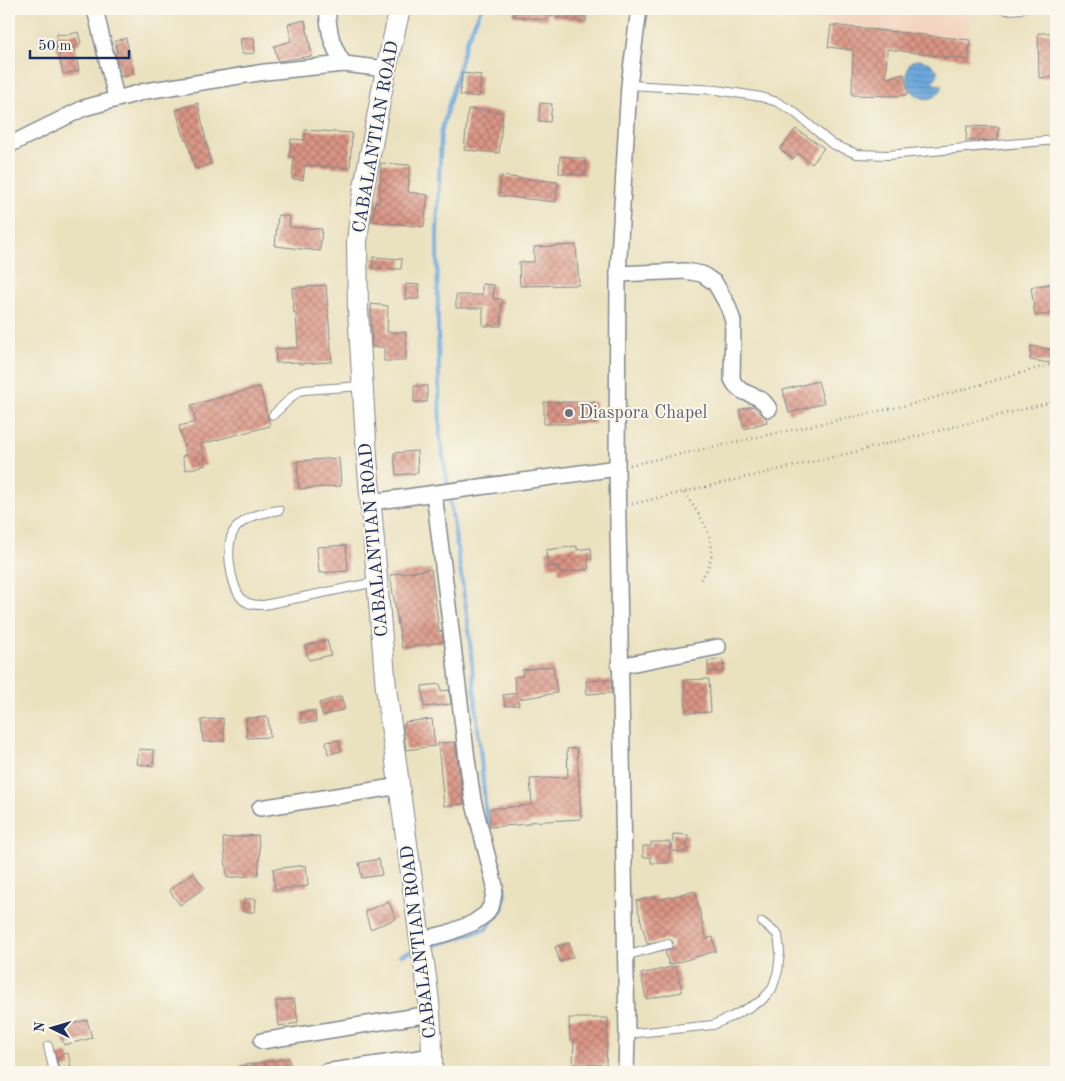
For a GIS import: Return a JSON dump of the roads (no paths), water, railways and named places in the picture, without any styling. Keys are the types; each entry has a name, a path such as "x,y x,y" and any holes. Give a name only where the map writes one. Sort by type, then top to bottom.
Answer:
{"street":[{"path":"95,9 116,98"},
{"path":"326,9 334,49 344,64"},
{"name":"CABALANTIAN ROAD","path":"400,9 386,69 362,198 357,242 358,310 386,688 426,973 433,1064"},
{"path":"626,1072 627,1034 616,468 618,274 629,84 639,9"},
{"path":"9,144 84,108 146,91 266,72 344,64 386,69"},
{"path":"618,274 685,271 702,274 715,283 728,306 733,321 732,379 740,391 760,398 766,402 769,409"},
{"path":"371,502 616,468"},
{"path":"420,940 473,923 486,914 492,904 494,886 473,800 467,759 438,492"},
{"path":"619,666 718,646"},
{"path":"260,808 400,786"},
{"path":"262,1041 430,1014"},
{"path":"325,1072 433,1064"}],"lane":[{"path":"1006,10 1021,9"},
{"path":"629,84 717,90 761,97 777,102 793,111 832,144 857,154 888,155 1056,140"},
{"path":"273,415 297,392 363,386"},
{"path":"279,510 254,515 235,528 230,543 230,558 232,576 237,591 243,600 251,605 264,606 378,582"},
{"path":"627,1034 713,1025 761,1001 772,989 778,971 780,952 778,935 762,922"},
{"path":"625,956 668,944"},
{"path":"48,1046 54,1072"}],"water":[{"path":"919,60 930,63 938,71 937,76 932,82 941,85 942,88 936,96 929,99 915,94 907,79 912,61"}],"waterway":[{"path":"448,487 440,436 437,234 441,133 466,42 481,9"},
{"path":"449,494 468,621 487,824"},
{"path":"429,947 486,929 502,909 505,894 501,880"},
{"path":"401,955 413,951"}],"place":[{"name":"Diaspora Chapel","path":"569,413"}]}
